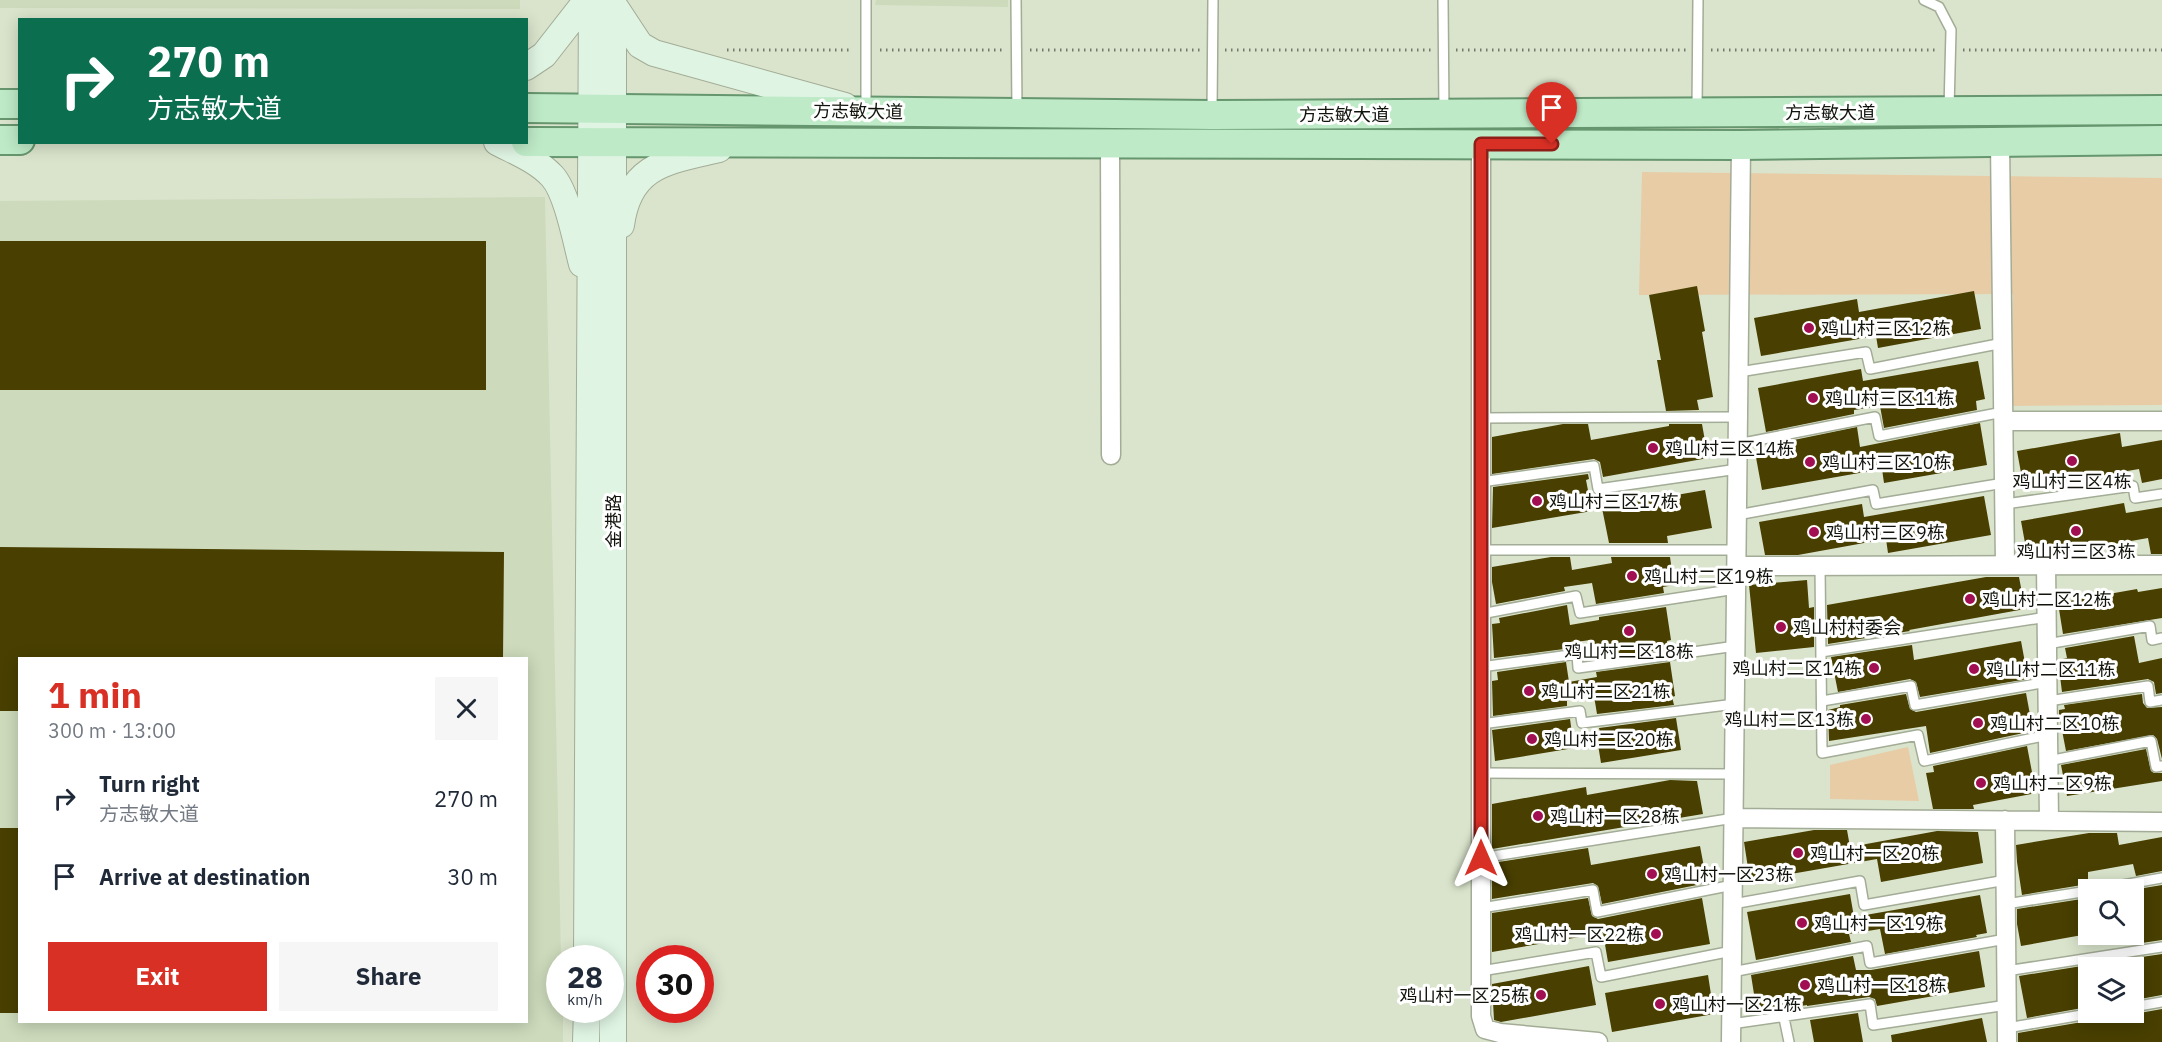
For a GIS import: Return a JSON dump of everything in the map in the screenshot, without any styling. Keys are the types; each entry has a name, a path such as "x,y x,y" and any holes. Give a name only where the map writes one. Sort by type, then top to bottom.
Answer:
{"main road":[{"path":"528,65 544,55 587,0"},
{"path":"606,1 640,45 654,52 866,111"},
{"name":"金港路","path":"606,1 602,143 602,292 613,1042"},
{"path":"0,104 18,104"},
{"name":"方志敏大道","path":"528,108 1212,115 2162,110"},
{"path":"0,140 18,140"},
{"name":"方志敏大道","path":"528,142 1742,145 2162,140"},
{"path":"602,292 623,206 634,184 648,171 674,160 747,143"},
{"path":"501,144 537,162 554,177 602,292"},
{"name":"金港路","path":"587,945 602,292"},
{"path":"586,1023 586,1042"}],"street":[{"path":"2000,142 2005,565"},
{"path":"1110,144 1112,455"},
{"path":"1481,144 1481,1016 1485,1029 1500,1033 1598,1042"},
{"path":"1731,1033 1742,145"},
{"path":"2004,416 2162,421"},
{"path":"1737,558 1820,566 2162,565"},
{"path":"2046,565 2049,821"},
{"path":"1734,818 2162,822"},
{"path":"2005,820 2007,1035"}],"lane":[{"path":"866,0 866,111"},
{"path":"1016,0 1017,113"},
{"path":"1212,115 1213,0"},
{"path":"1443,0 1444,114"},
{"path":"1697,113 1698,0"},
{"path":"1924,0 1939,3 1951,30 1949,111"},
{"path":"1739,372 1866,352 1870,369 2003,344"},
{"path":"1738,444 1875,417 1879,436 2004,416"},
{"path":"1481,418 1738,417"},
{"path":"1481,483 1594,466 1598,489 1738,469"},
{"path":"1737,514 1873,490 1876,504 2004,483"},
{"path":"2005,504 2133,486 2135,498 2162,494"},
{"path":"1481,549 1737,558"},
{"path":"1820,566 1822,753 1918,735 1924,761 2048,735"},
{"path":"1481,614 1576,596 1580,613 1736,589"},
{"path":"1821,652 2047,617"},
{"path":"2047,644 2150,626 2152,640 2162,638"},
{"path":"1481,667 1577,654 1578,668 1736,646"},
{"path":"1822,701 1911,686 1915,705 2048,682"},
{"path":"2048,701 2148,686 2150,702 2162,700"},
{"path":"1481,724 1580,711 1582,723 1735,704"},
{"path":"2048,761 2151,741 2156,767 2162,766"},
{"path":"1481,773 1734,774"},
{"path":"1481,858 1734,818"},
{"path":"2144,881 2162,878"},
{"path":"1733,904 1860,882 1864,905 2006,880"},
{"path":"1481,908 1593,890 1597,912 1733,885"},
{"path":"2006,904 2078,893"},
{"path":"1732,972 1867,946 1870,963 2006,939"},
{"path":"2006,971 2162,947"},
{"path":"1481,971 1596,952 1601,976 1732,951"},
{"path":"2144,1005 2162,1002"},
{"path":"1731,1033 1784,1018 1870,1005 1873,1025 2007,1005"},
{"path":"2007,1035 2078,1017"},
{"path":"1784,1018 1789,1042"}],"path":[{"path":"718,50 2162,51"}],"shaded area":[{"path":"0,0 520,0 520,9 0,8"},
{"path":"876,0 1008,0 1008,7 875,5"},
{"path":"1642,172 2162,178 2162,405 2012,406 2013,294 1639,295"},
{"path":"545,197 561,945 546,945 546,1023 563,1023 563,1042 0,1042 0,201"},
{"path":"1908,747 1919,801 1830,799 1830,765"}],"building":[{"path":"0,241 486,241 486,390 0,390"},
{"path":"1697,286 1713,397 1697,400 1699,410 1666,411 1657,360 1661,360 1649,295"},
{"path":"1974,291 1981,329 1878,348 1876,336 1761,356 1754,318 1857,299 1859,312"},
{"path":"1978,361 1985,399 1976,401 1977,410 1884,428 1880,406 1854,410 1854,414 1766,432 1758,388 1861,369 1863,381"},
{"path":"1980,423 1987,465 1884,483 1882,469 1762,490 1755,452 1769,449 1769,445 1857,427 1860,447"},
{"path":"1563,424 1588,424 1591,440 1669,426 1669,424 1702,424 1708,458 1603,477 1600,462 1594,459 1492,474 1492,437"},
{"name":"鸡山村三区4栋","path":"2120,433 2122,447 2162,440 2162,479 2142,483 2139,469 2024,489 2017,451"},
{"name":"鸡山村三区17栋","path":"1588,474 1589,479 1586,480 1592,511 1492,528 1493,487"},
{"path":"1705,490 1712,528 1667,536 1668,543 1609,543 1602,508"},
{"path":"1984,496 1991,535 1888,553 1886,539 1798,555 1765,555 1759,522 1862,504 1864,517"},
{"name":"鸡山村三区3栋","path":"2124,503 2126,513 2162,507 2162,554 2151,554 2148,538 2057,554 2027,554 2021,521"},
{"path":"0,547 504,552 503,657 18,657 18,711 0,711"},
{"path":"1551,557 1570,557 1572,570 1612,563 1611,557 1670,557 1674,585 1663,587 1664,593 1596,604 1592,583 1564,587 1565,591 1496,604 1492,567"},
{"path":"1986,577 2019,577 2025,609 1828,644 1827,605"},
{"path":"1807,580 1809,608 1814,607 1814,647 1756,653 1749,585"},
{"path":"2162,588 2162,618 2063,634 2058,603 2137,589 2138,592"},
{"path":"1567,605 1570,625 1599,620 1599,617 1666,607 1671,640 1667,641 1668,649 1593,659 1590,640 1563,644 1564,649 1494,658 1492,624 1500,623 1499,618"},
{"path":"2134,636 2139,663 2162,658 2162,693 2156,694 2154,682 2148,679 2062,692 2058,660 2067,658 2065,648"},
{"path":"2021,641 2028,679 1920,697 1916,682 1910,679 1838,692 1831,657 1912,645 1914,660"},
{"path":"1566,662 1569,682 1597,677 1596,672 1670,662 1675,696 1672,697 1674,705 1597,714 1594,696 1567,701 1567,706 1493,716 1492,681 1498,680 1497,672"},
{"path":"2026,693 2033,731 1930,753 1926,726 1829,741 1828,710 1840,707 1840,705 1906,694 1910,709 1916,712"},
{"path":"2142,694 2143,703 2147,708 2162,707 2162,759 2157,739 2153,735 2066,751 2059,715 2059,710 2065,709 2064,705"},
{"path":"1676,718 1681,750 1601,763 1596,732 1600,732 1599,728"},
{"name":"鸡山村二区20栋","path":"1570,719 1574,748 1495,761 1492,730"},
{"name":"鸡山村二区9栋","path":"2027,746 2036,793 1973,805 1974,809 1933,809 1926,773 1934,772 1933,766"},
{"path":"2146,749 2151,771 2162,773 2162,781 2067,796 2061,765"},
{"path":"1670,780 1697,781 1703,814 1492,849 1492,804 1586,787 1587,795"},
{"path":"0,828 18,828 18,1013 0,1013"},
{"path":"1814,830 1847,830 1850,847 1937,831 1978,832 1983,863 1881,882 1877,859 1750,881 1744,842"},
{"path":"2089,833 2117,833 2119,845 2162,837 2162,871 2136,876 2133,864 2088,872 2088,879 2078,879 2078,886 2022,895 2016,845"},
{"path":"1700,846 1707,883 1602,904 1598,886 1593,883 1492,899 1492,863 1588,848 1591,865"},
{"path":"2162,885 2162,940 2144,943 2144,888"},
{"path":"1850,894 1854,917 1980,895 1987,933 1976,935 1977,937 1885,954 1880,929 1849,934 1851,942 1756,960 1747,912"},
{"path":"1588,898 1592,916 1598,919 1702,898 1710,944 1608,962 1603,933 1492,952 1492,913"},
{"path":"2078,900 2078,936 2021,946 2017,909"},
{"path":"1979,951 1985,987 1877,1006 1875,999 1869,997 1757,1013 1751,975 1853,956 1856,970 1871,970"},
{"path":"2162,954 2162,995 2144,998 2144,957 2142,957"},
{"name":"鸡山村一区25栋","path":"1589,966 1596,1005 1501,1022 1494,1020 1492,984"},
{"path":"2078,967 2078,1009 2027,1018 2019,976"},
{"name":"鸡山村一区21栋","path":"1708,975 1714,1014 1612,1032 1605,993"},
{"path":"2162,1009 2162,1042 2018,1042 2018,1033 2078,1023 2144,1023 2144,1012"},
{"path":"1858,1013 1863,1042 1814,1042 1810,1020"},
{"path":"1982,1018 1987,1042 1892,1042 1891,1035"}],"place":[{"name":"鸡山村三区12栋","path":"1809,328"},
{"name":"鸡山村三区11栋","path":"1813,398"},
{"name":"鸡山村三区14栋","path":"1653,448"},
{"name":"鸡山村三区4栋","path":"2072,461"},
{"name":"鸡山村三区10栋","path":"1810,462"},
{"name":"鸡山村三区17栋","path":"1537,501"},
{"name":"鸡山村三区3栋","path":"2076,531"},
{"name":"鸡山村三区9栋","path":"1814,532"},
{"name":"鸡山村二区19栋","path":"1632,576"},
{"name":"鸡山村二区12栋","path":"1970,599"},
{"name":"鸡山村村委会","path":"1781,627"},
{"name":"鸡山村二区18栋","path":"1629,631"},
{"name":"鸡山村二区14栋","path":"1874,668"},
{"name":"鸡山村二区11栋","path":"1974,669"},
{"name":"鸡山村二区21栋","path":"1529,691"},
{"name":"鸡山村二区13栋","path":"1866,719"},
{"name":"鸡山村二区10栋","path":"1978,723"},
{"name":"鸡山村二区20栋","path":"1532,739"},
{"name":"鸡山村二区9栋","path":"1981,783"},
{"name":"鸡山村一区28栋","path":"1538,816"},
{"name":"鸡山村一区20栋","path":"1798,853"},
{"name":"鸡山村一区23栋","path":"1652,874"},
{"name":"鸡山村一区19栋","path":"1802,923"},
{"name":"鸡山村一区22栋","path":"1656,934"},
{"name":"鸡山村一区18栋","path":"1805,985"},
{"name":"鸡山村一区25栋","path":"1541,995"},
{"name":"鸡山村一区21栋","path":"1660,1004"}],"route":[{"path":"1481,858 1481,144 1552,144"}]}
